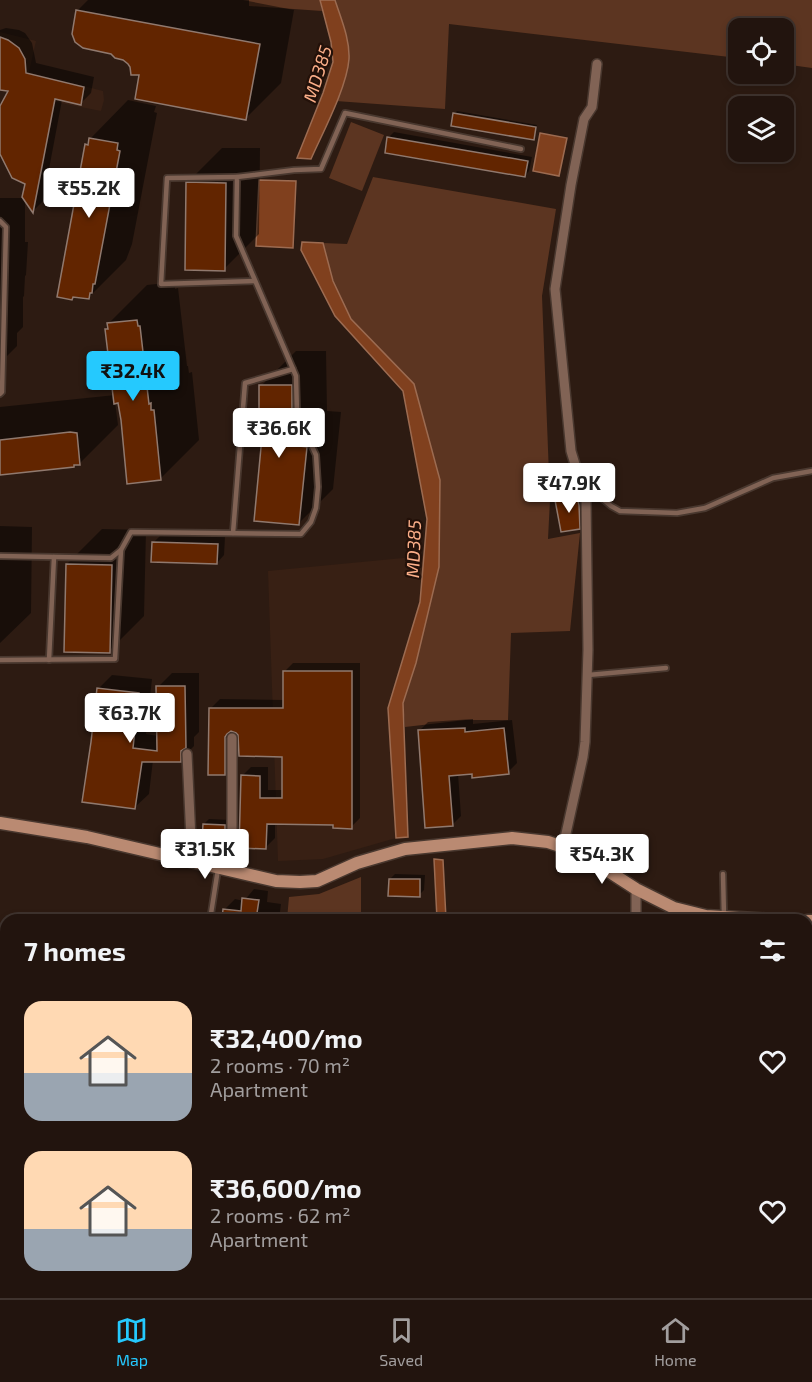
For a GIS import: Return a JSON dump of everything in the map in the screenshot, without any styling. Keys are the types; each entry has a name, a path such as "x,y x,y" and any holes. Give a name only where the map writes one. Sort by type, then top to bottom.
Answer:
{"street":[{"path":"563,847 584,757 588,675 586,501 571,451 555,289 571,185 584,119 592,106 597,64"},
{"path":"232,738 232,871"},
{"path":"187,754 192,861"},
{"path":"0,823 87,837 276,881 300,882 317,880 357,863 405,849 512,838 548,842 602,867 636,889 674,909 692,914"},
{"path":"636,889 636,914"}],"lane":[{"path":"255,281 161,284 167,178 237,177 321,169 345,113 521,149"},
{"path":"0,556 111,558 121,550 131,532 301,534 311,522 316,508 318,487 316,455 297,414 296,376 236,236 237,177"},
{"path":"0,221 6,227 2,392 0,394"},
{"path":"233,533 245,383 293,369"},
{"path":"581,482 610,506 620,511 677,513 705,508 773,478 812,471"},
{"path":"0,660 115,659 121,550"},
{"path":"49,660 54,557"},
{"path":"588,675 666,668"},
{"path":"211,914 218,867"},
{"path":"723,874 724,914"}],"shaded area":[{"path":"249,0 320,0 322,11 249,6"},
{"path":"320,0 335,0 347,37 349,59 344,83 311,159 297,158 333,62 331,42"},
{"path":"336,0 812,0 812,68 794,66 794,18 728,18 728,57 449,24 445,109 336,101 345,80"},
{"path":"0,32 36,41 29,72 103,91 104,100 101,111 0,91"},
{"path":"351,122 384,135 362,191 329,178"},
{"path":"540,133 567,138 559,176 533,171"},
{"path":"373,177 556,209 542,296 550,500 548,539 580,533 570,631 511,633 508,720 466,720 405,727 403,703 416,663 439,567 414,384 351,319 333,281 323,243 347,244"},
{"path":"259,180 296,181 293,248 256,246"},
{"path":"302,242 323,243 333,281 351,319 414,384 440,480 439,567 416,663 403,703 408,837 396,838 388,708 420,602 427,519 403,391 335,316 301,250"},
{"path":"424,556 420,602 388,708 396,838 323,859 278,861 268,571"},
{"path":"434,859 443,860 446,914 437,914"},
{"path":"361,877 361,914 287,914 289,897 319,894"}],"building":[{"path":"76,10 260,44 246,120 135,99 139,75 131,75 128,64 111,54 83,48 75,42 72,34"},
{"path":"0,37 19,48 25,59 26,73 84,87 81,105 55,99 33,213 22,197 25,184 12,178 0,154 0,106 8,91 0,90"},
{"path":"453,113 536,127 534,140 451,126"},
{"path":"387,137 528,161 525,177 385,153"},
{"path":"89,138 118,143 117,150 120,151 95,284 93,284 89,299 73,297 72,300 57,297 85,144 88,145"},
{"path":"186,182 226,183 225,271 185,270"},
{"path":"137,320 140,326 149,404 151,403 151,410 154,410 161,480 127,484 121,420 118,403 114,404 105,329 108,329 107,323"},
{"path":"259,385 292,385 292,445 307,447 299,525 254,521 262,437 259,436"},
{"path":"77,433 80,465 0,475 0,440"},
{"path":"577,496 580,529 561,532 555,500"},
{"path":"152,542 218,544 217,564 151,562"},
{"path":"66,564 112,565 110,653 64,652"},
{"path":"283,671 352,671 352,829 333,828 333,825 267,824 266,849 239,848 241,775 260,776 260,798 282,798 282,757 239,756 238,735 231,731 225,737 225,775 208,775 209,708 283,708"},
{"path":"156,686 185,686 186,748 181,751 181,762 142,762 135,809 82,802 97,688 139,693 133,748 157,751"},
{"path":"465,728 465,732 504,728 509,774 472,778 472,774 449,776 453,826 425,828 418,730"},
{"path":"203,824 225,825 225,842 202,841"},
{"path":"389,879 420,879 420,897 388,896"},
{"path":"242,898 259,900 257,913 259,914 223,914 223,909 241,911"}],"water label":[{"name":"MD385","path":"318,74"},
{"name":"MD385","path":"414,549"}]}
